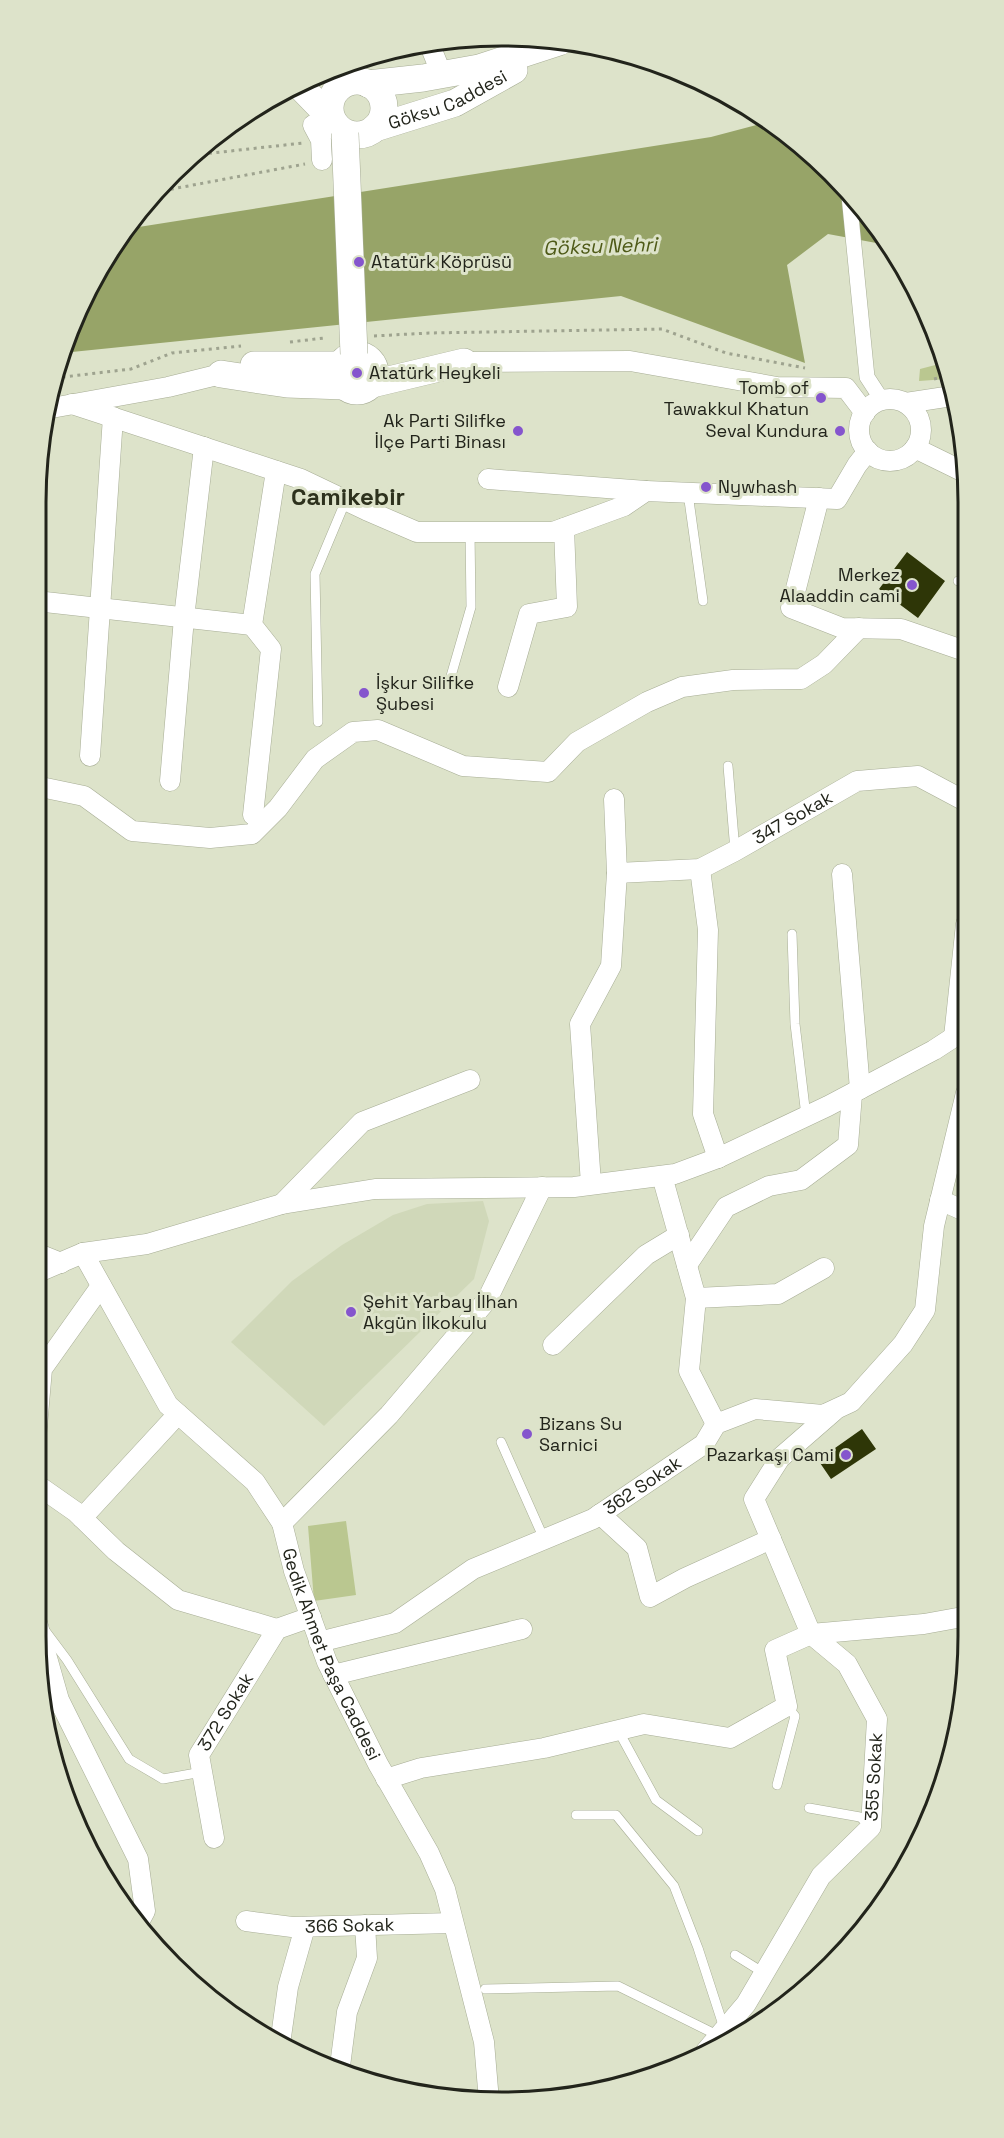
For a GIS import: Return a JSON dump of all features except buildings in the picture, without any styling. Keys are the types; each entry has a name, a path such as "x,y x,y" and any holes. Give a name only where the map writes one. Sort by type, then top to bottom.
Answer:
{"main road":[{"name":"Göksu Caddesi","path":"348,79 442,75 479,68 535,47"},
{"name":"Göksu Caddesi","path":"375,128 455,103 518,68 543,48"},
{"path":"304,92 330,125 356,135 366,134 375,128 381,120 384,109 377,90 348,79 332,97 330,107 330,125 356,370"},
{"path":"221,374 287,384 356,370 464,362"}],"street":[{"path":"433,52 442,75"},
{"path":"322,160 321,140 330,125"},
{"path":"850,210 867,377 882,400"},
{"path":"464,362 630,360 777,387 846,387 865,412"},
{"path":"56,407 168,387 221,374"},
{"path":"906,403 945,397"},
{"path":"882,400 906,403 919,419 920,439 908,455 899,460 879,459 868,451 860,437 859,427 865,412 876,402 882,400"},
{"path":"72,404 301,478 417,532 552,532 624,506 646,491"},
{"path":"90,756 113,417"},
{"path":"170,781 184,618 204,447"},
{"path":"915,448 957,468"},
{"path":"488,479 646,491 837,498 868,451"},
{"path":"252,625 276,471"},
{"path":"819,498 791,608 842,628 901,629 958,647"},
{"path":"508,687 529,614 567,607 564,528"},
{"path":"46,602 252,625 271,649 253,815"},
{"path":"46,788 84,796 132,831 210,838 252,834 278,808 315,759 353,732 378,730 463,766 548,772 577,742 647,702 682,687 733,680 801,679 824,664 859,628"},
{"name":"347 Sokak","path":"617,873 700,869 857,781 918,776 958,797"},
{"path":"591,1184 580,1024 611,966 617,873 614,799"},
{"path":"700,869 708,930 703,1114 718,1158"},
{"path":"687,1265 726,1207 769,1186 801,1180 848,1145 856,1091 842,874"},
{"path":"46,1269 83,1253 147,1244 282,1204 375,1189 542,1187 675,1174 718,1158 806,1116 958,1037"},
{"path":"282,1204 362,1122 470,1080"},
{"path":"662,1176 696,1298 689,1371 716,1424 755,1409 823,1415 851,1401 903,1344 925,1310 934,1226 958,1126"},
{"path":"282,1523 389,1416 488,1300 542,1187"},
{"path":"940,1200 958,1208"},
{"path":"553,1345 646,1255 679,1234"},
{"name":"Gedik Ahmet Paşa Caddesi","path":"83,1253 168,1405 255,1482 282,1523 294,1571 333,1675 386,1779 429,1853 445,1889 484,2042 488,2092"},
{"path":"46,1257 61,1263"},
{"path":"696,1298 778,1294 824,1268"},
{"path":"46,1363 101,1286"},
{"name":"355 Sokak","path":"716,2038 746,2004 821,1876 871,1827 877,1719 848,1664 811,1634 754,1499 780,1458 836,1409"},
{"path":"82,1518 178,1414"},
{"name":"362 Sokak","path":"319,1642 395,1623 473,1569 593,1519 704,1444 716,1424"},
{"path":"46,1491 82,1518 116,1551 178,1600 277,1629 311,1617"},
{"path":"600,1514 637,1548 651,1597 685,1578 771,1539"},
{"path":"386,1779 421,1768 544,1748 644,1724 730,1738 787,1706 776,1650 811,1634 924,1624 958,1618"},
{"name":"372 Sokak","path":"214,1838 199,1755 277,1629"},
{"path":"333,1675 522,1629"},
{"path":"47,1655 59,1700 138,1859 145,1911 143,1915"},
{"name":"366 Sokak","path":"246,1921 292,1927 453,1923"},
{"path":"341,2061 347,2012 367,1958 365,1925"},
{"path":"281,2034 288,1987 305,1927"}],"lane":[{"path":"688,493 703,601"},
{"path":"318,722 315,574 346,500"},
{"path":"448,683 471,607 470,532"},
{"path":"728,766 735,851"},
{"path":"792,934 795,1024 806,1116"},
{"path":"501,1442 544,1539"},
{"path":"46,1632 67,1660 129,1759 163,1779 202,1772"},
{"path":"777,1785 795,1716 787,1706"},
{"path":"618,1730 656,1800 698,1831"},
{"path":"809,1809 860,1817 871,1827"},
{"path":"576,1815 616,1815 674,1886 698,1948 716,2038"},
{"path":"735,1955 764,1973"},
{"path":"485,1989 618,1986 716,2038"}],"path":[{"path":"210,153 309,142 314,135 330,125"},
{"path":"172,189 322,160"},
{"path":"289,342 324,338"},
{"path":"64,377 131,369 172,353 242,346"},
{"path":"926,381 940,378"}],"shaded area":[{"path":"936,365 941,379 919,381 920,369"},
{"name":"Şehit Yarbay İlhan Akgün İlkokulu","path":"483,1201 489,1221 474,1279 324,1426 231,1342 292,1281 342,1245 393,1215 427,1204"},
{"path":"346,1521 356,1595 314,1601 308,1526"}],"water":[{"name":"Göksu Nehri","path":"757,125 824,180 877,243 828,234 787,265 805,363 621,296 72,352 93,301 123,249 140,227 711,137"}],"place":[{"name":"Atatürk Köprüsü","path":"359,262"},
{"name":"Atatürk Heykeli","path":"357,373"},
{"name":"Tomb of Tawakkul Khatun","path":"821,398"},
{"name":"Ak Parti Silifke İlçe Parti Binası","path":"518,431"},
{"name":"Seval Kundura","path":"840,431"},
{"name":"Nywhash","path":"706,487"},
{"name":"Merkez Alaaddin cami","path":"912,585"},
{"name":"İşkur Silifke Şubesi","path":"364,693"},
{"name":"Şehit Yarbay İlhan Akgün İlkokulu","path":"351,1312"},
{"name":"Bizans Su Sarnici","path":"527,1434"},
{"name":"Pazarkaşı Cami","path":"846,1455"}],"district":[{"name":"Camikebir","path":"348,497"}]}
